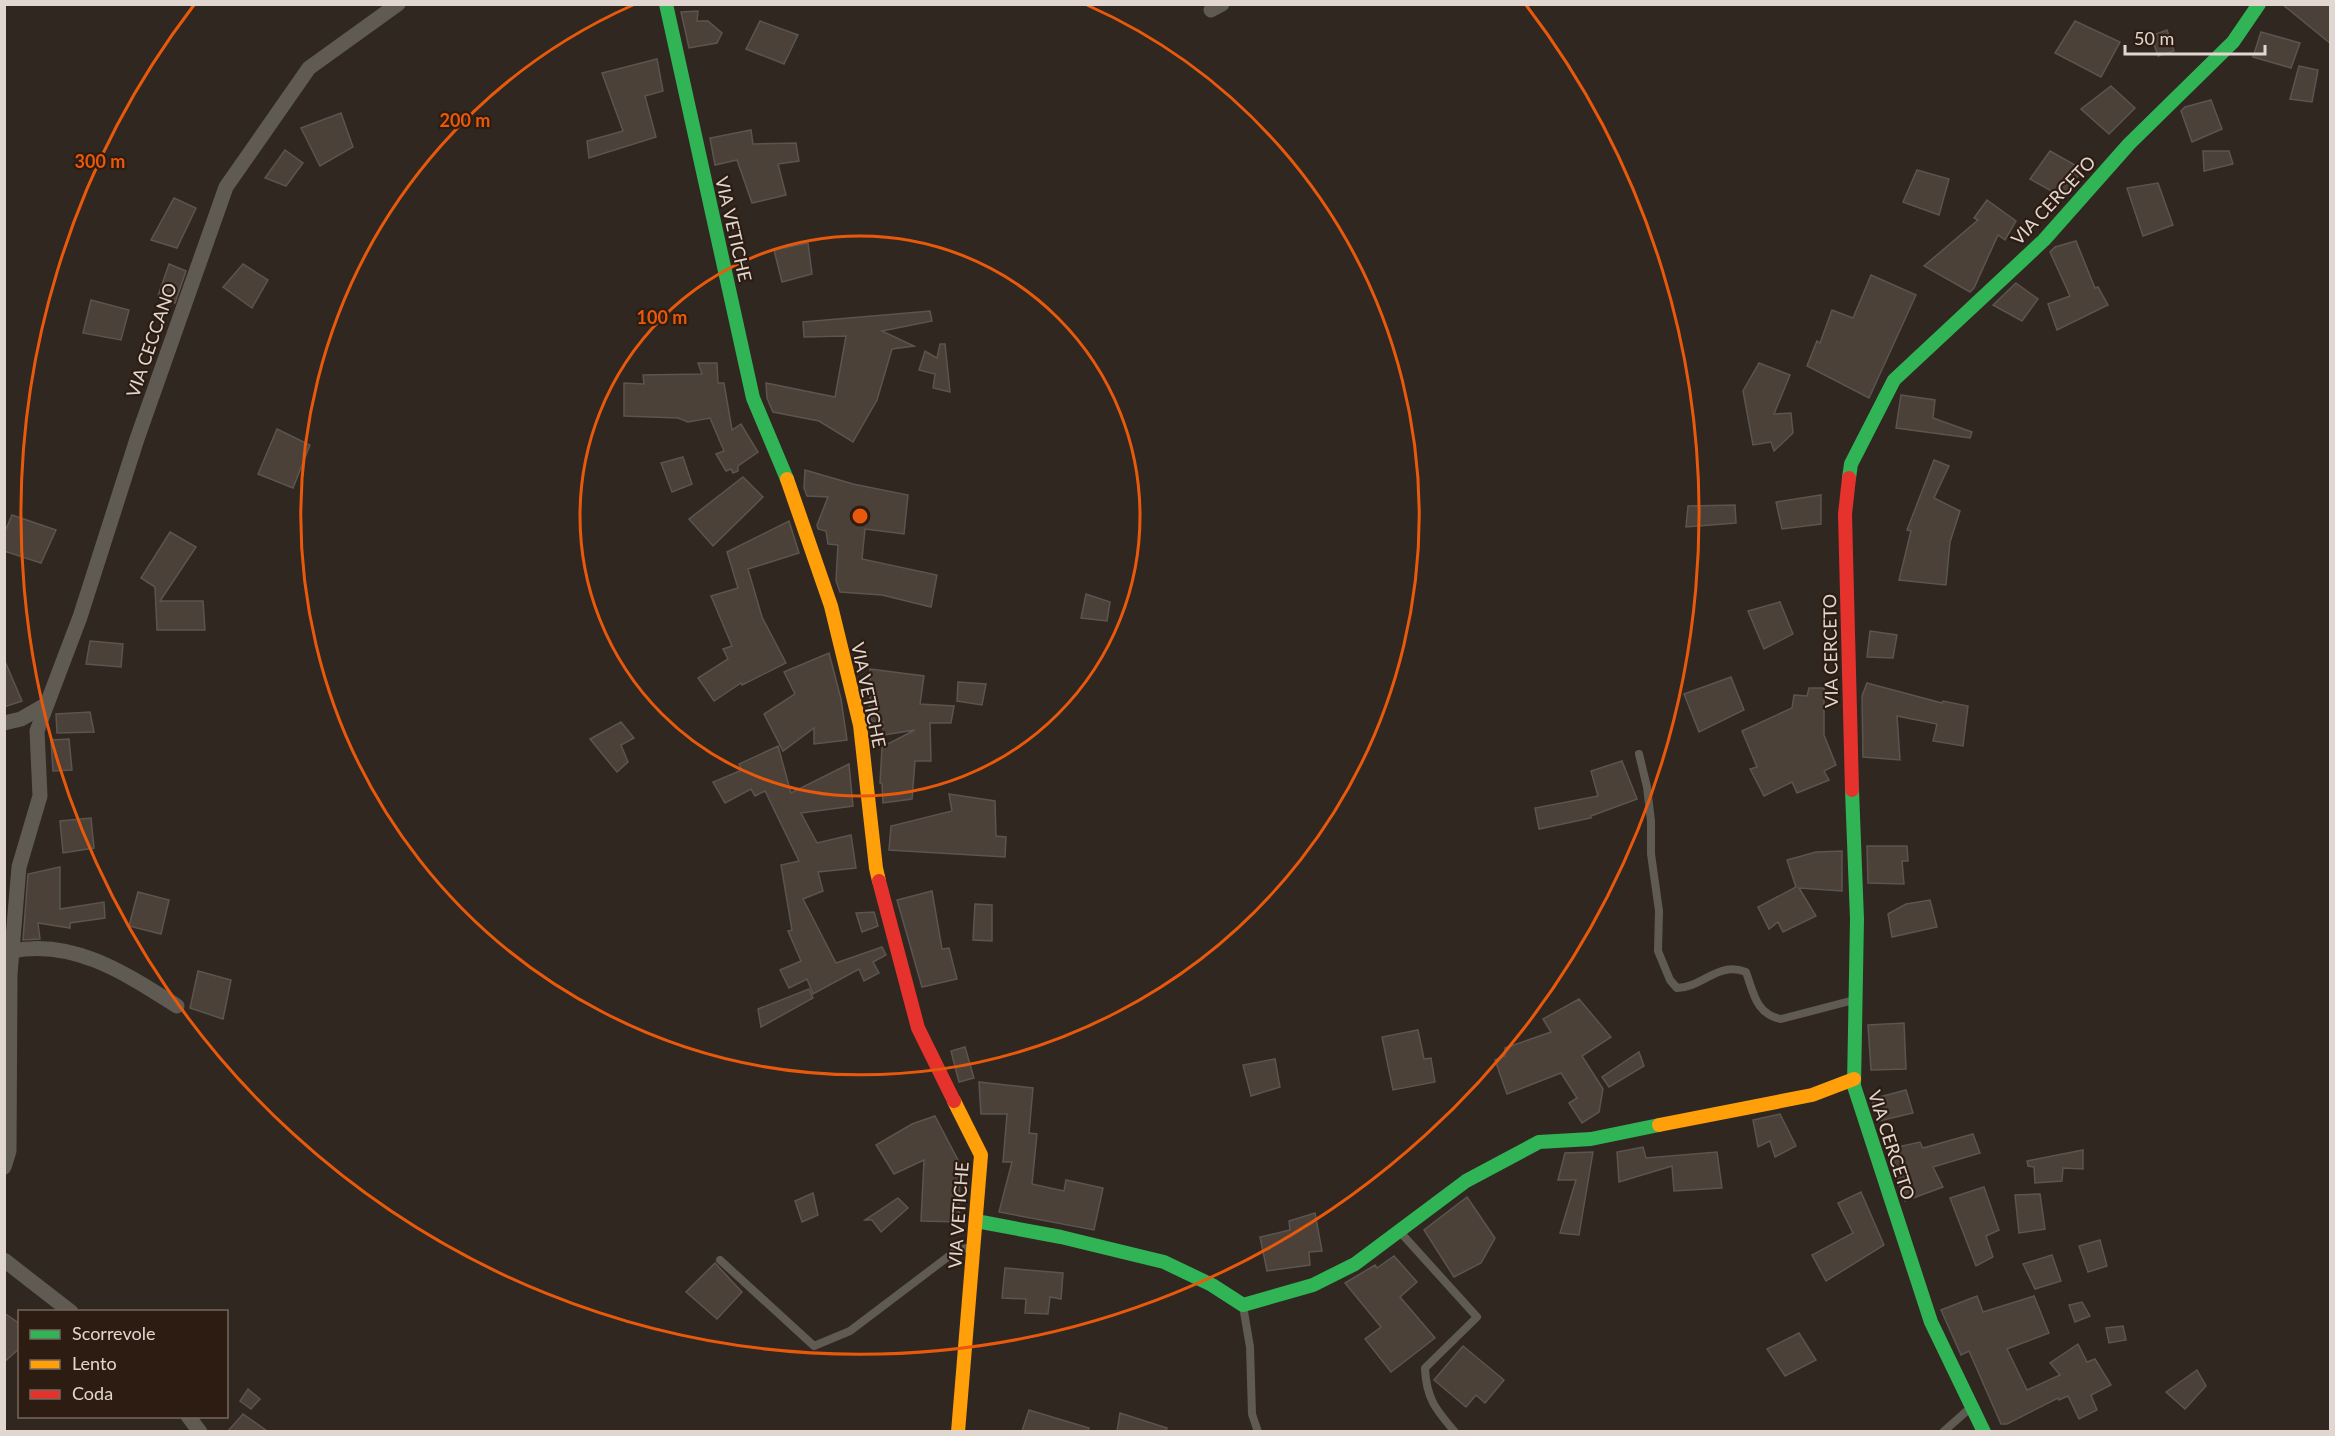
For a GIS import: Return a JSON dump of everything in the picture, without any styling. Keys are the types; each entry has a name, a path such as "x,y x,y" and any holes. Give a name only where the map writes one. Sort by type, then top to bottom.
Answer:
{"street":[{"name":"VIA CECCANO","path":"4,1167 9,1151 12,951 19,867 40,796 37,731 80,617 141,429 226,187 309,68 398,4"},
{"name":"VIA VETICHE","path":"666,4 753,398 791,488 831,606 860,725 876,868 918,1028 981,1155 958,1431"},
{"name":"VIA CERCETO","path":"1984,1431 1931,1322 1854,1086 1856,861 1850,745 1845,514 1851,464 1894,380 2044,240 2129,144 2233,42 2259,4"},
{"path":"4,723 21,718 47,704"},
{"path":"12,951 31,947 72,952 113,967 177,1006"},
{"path":"976,1221 1061,1237 1164,1262 1212,1285 1243,1305 1313,1285 1355,1264 1466,1181 1539,1142 1591,1139 1812,1095 1854,1079"},
{"path":"4,1260 70,1310"}],"lane":[{"path":"1639,754 1647,787 1651,821 1651,854 1659,910 1658,951 1670,980 1677,988 1688,988 1722,970 1736,968 1746,972 1761,1010 1770,1017 1781,1019 1855,1000"},
{"path":"1400,1232 1477,1317 1425,1368 1425,1387 1433,1405 1455,1431"},
{"path":"720,1260 814,1346 850,1331 957,1250 974,1247"},
{"path":"1243,1305 1250,1347 1252,1414 1258,1431"},
{"path":"1943,1431 1971,1408"}],"building":[{"path":"2282,4 2331,4 2331,44 2315,31"},
{"path":"698,11 697,21 708,21 722,33 717,43 689,48 681,12"},
{"path":"760,21 798,35 784,64 746,49"},
{"path":"2075,21 2120,42 2101,77 2055,53"},
{"path":"2167,30 2174,51 2158,56 2151,36"},
{"path":"2261,32 2300,43 2291,68 2253,57"},
{"path":"657,59 663,91 645,96 656,137 589,158 587,141 623,131 602,73"},
{"path":"2299,66 2318,70 2312,102 2290,99"},
{"path":"2111,86 2135,108 2109,134 2081,109"},
{"path":"2211,100 2222,129 2192,142 2181,111 2185,107"},
{"path":"341,113 353,147 320,166 301,128"},
{"path":"751,130 753,144 796,143 799,161 778,164 786,195 752,203 737,160 715,165 710,138"},
{"path":"285,150 303,163 286,186 265,178"},
{"path":"2050,151 2082,169 2064,198 2030,179"},
{"path":"2203,151 2229,151 2233,164 2204,171"},
{"path":"1917,170 1949,179 1939,215 1903,202"},
{"path":"2158,183 2173,225 2143,236 2127,188"},
{"path":"174,198 196,208 177,248 151,240"},
{"path":"1987,200 2016,221 2005,240 1998,235 1974,288 1970,292 1924,266 1978,220 1974,218"},
{"path":"2076,241 2095,288 2098,287 2108,305 2057,330 2048,304 2070,296 2050,252 2055,247"},
{"path":"808,243 812,274 782,282 774,250"},
{"path":"169,264 186,271 175,303 158,296"},
{"path":"243,264 268,280 252,308 223,287"},
{"path":"1871,275 1916,295 1869,398 1807,366 1817,341 1820,343 1832,310 1853,318"},
{"path":"2016,283 2038,299 2022,321 1993,305"},
{"path":"91,300 129,310 121,340 83,333"},
{"path":"930,311 932,321 882,331 914,346 892,349 877,400 853,442 819,421 773,412 767,398 766,383 835,397 846,336 804,337 803,322"},
{"path":"940,344 945,344 950,392 933,388 935,374 919,370 925,351 937,358"},
{"path":"698,363 717,363 718,383 724,383 732,430 741,424 758,452 738,466 738,471 733,473 731,469 726,471 716,454 724,451 710,418 688,422 678,418 624,416 624,383 644,384 643,375 702,374"},
{"path":"1759,363 1790,375 1774,414 1791,413 1793,433 1774,451 1771,442 1753,445 1743,391"},
{"path":"1901,395 1935,400 1933,418 1972,432 1970,438 1896,428"},
{"path":"277,429 310,445 293,488 258,474"},
{"path":"683,457 692,484 672,492 661,463"},
{"path":"1934,460 1949,466 1934,498 1960,511 1950,542 1946,585 1899,580 1911,531 1907,530"},
{"path":"805,470 853,484 908,495 904,534 865,529 862,559 937,575 931,607 882,595 840,592 836,581 838,545 828,544 826,531 818,529 817,525 828,497 807,496 804,488"},
{"path":"743,477 763,497 713,546 689,519"},
{"path":"1821,495 1821,524 1782,529 1776,502"},
{"path":"1735,505 1736,523 1686,527 1688,506"},
{"path":"12,515 56,530 41,563 4,551 4,534"},
{"path":"789,521 799,553 748,569 762,617 786,663 742,685 741,683 714,701 698,678 728,659 723,649 732,646 711,596 738,588 727,552"},
{"path":"170,532 196,547 160,601 203,601 205,630 157,630 155,587 141,578"},
{"path":"1086,594 1110,602 1107,621 1081,618"},
{"path":"1780,602 1793,634 1764,649 1748,611"},
{"path":"1870,631 1897,635 1893,658 1867,657"},
{"path":"90,641 123,644 121,667 86,664"},
{"path":"829,653 841,699 847,740 814,744 814,728 783,751 764,714 795,694 784,672"},
{"path":"4,659 22,701 4,707"},
{"path":"870,669 924,676 920,704 954,706 951,723 930,723 931,761 915,761 912,799 883,803 882,784 880,783 882,747 915,730 883,735 883,722 872,721 868,702 870,701"},
{"path":"1731,677 1744,710 1699,732 1684,694"},
{"path":"958,682 986,684 982,705 957,701"},
{"path":"1867,683 1942,703 1943,701 1968,706 1963,746 1933,741 1937,724 1897,716 1900,760 1863,757 1862,696"},
{"path":"1809,688 1824,688 1824,735 1836,765 1824,771 1829,780 1797,793 1792,782 1764,796 1750,769 1757,767 1742,731 1792,708 1794,695 1807,696"},
{"path":"90,712 94,732 57,733 56,714"},
{"path":"621,722 634,738 621,745 628,762 617,772 590,739"},
{"path":"69,739 72,770 53,771 51,740"},
{"path":"778,746 791,793 849,764 853,806 801,813 817,843 851,835 856,868 818,872 823,891 803,899 836,963 882,947 886,955 873,962 879,973 864,981 859,969 813,994 807,979 789,988 780,970 801,961 788,931 792,930 781,865 799,861 765,791 755,796 751,789 725,803 713,782 742,770 739,764"},
{"path":"1622,761 1637,799 1591,816 1591,818 1539,829 1535,808 1598,796 1591,771"},
{"path":"949,794 995,801 996,836 1006,837 1005,857 889,850 891,826 952,811"},
{"path":"91,818 94,848 63,853 60,821"},
{"path":"1867,846 1907,846 1908,861 1902,861 1904,884 1868,883"},
{"path":"1842,851 1842,891 1799,888 1816,916 1783,932 1778,922 1769,929 1758,907 1796,887 1787,860 1816,852"},
{"path":"60,867 60,909 104,902 105,918 70,923 70,928 38,923 40,939 23,940 28,874"},
{"path":"932,891 942,949 949,948 957,979 922,987 897,900"},
{"path":"138,892 169,900 161,934 129,926"},
{"path":"1930,900 1937,927 1892,937 1888,914 1906,904"},
{"path":"975,904 992,905 992,941 973,940"},
{"path":"874,912 878,926 862,932 856,913"},
{"path":"198,971 231,980 223,1019 190,1008"},
{"path":"809,989 813,998 761,1027 758,1009"},
{"path":"1579,999 1611,1037 1582,1056 1603,1089 1599,1112 1582,1123 1569,1103 1577,1098 1561,1073 1507,1094 1495,1060 1505,1056 1505,1048 1551,1032 1543,1019"},
{"path":"1904,1023 1906,1069 1871,1070 1868,1025"},
{"path":"1418,1030 1424,1059 1431,1058 1435,1082 1393,1090 1382,1037"},
{"path":"965,1047 974,1078 959,1082 951,1051"},
{"path":"1639,1052 1644,1066 1609,1087 1602,1077"},
{"path":"1275,1059 1280,1087 1251,1096 1243,1065"},
{"path":"979,1082 1033,1088 1029,1133 1037,1134 1032,1184 1064,1191 1066,1180 1103,1188 1094,1230 999,1212 1012,1162 1003,1162 1007,1114 981,1114"},
{"path":"1906,1090 1913,1113 1879,1121 1872,1099"},
{"path":"1780,1114 1796,1146 1775,1157 1770,1141 1758,1147 1753,1120"},
{"path":"935,1116 960,1164 959,1222 921,1221 924,1160 894,1174 876,1145 912,1124"},
{"path":"1973,1134 1980,1153 1933,1167 1943,1187 1905,1201 1888,1149 1920,1142 1923,1148"},
{"path":"1643,1147 1646,1158 1717,1152 1722,1188 1674,1191 1672,1166 1619,1182 1617,1152"},
{"path":"2083,1150 2083,1169 2063,1168 2062,1181 2035,1183 2034,1167 2028,1166 2027,1161"},
{"path":"1593,1152 1579,1235 1560,1233 1576,1180 1558,1180 1565,1153"},
{"path":"1984,1187 1999,1230 1986,1236 1993,1257 1976,1266 1950,1198"},
{"path":"1861,1192 1884,1245 1826,1281 1812,1255 1853,1233 1838,1203"},
{"path":"813,1193 818,1215 802,1222 795,1201"},
{"path":"2040,1194 2045,1229 2019,1233 2015,1195"},
{"path":"1467,1197 1495,1238 1481,1263 1454,1277 1424,1230"},
{"path":"898,1198 908,1208 881,1232 872,1220 865,1220"},
{"path":"1315,1213 1322,1251 1309,1252 1310,1265 1267,1271 1260,1237 1290,1230 1289,1221"},
{"path":"2100,1240 2107,1266 2088,1272 2079,1246"},
{"path":"2052,1255 2061,1281 2035,1289 2023,1264"},
{"path":"1394,1256 1417,1282 1400,1297 1435,1338 1391,1372 1365,1339 1381,1327 1345,1283 1375,1265 1377,1268"},
{"path":"715,1263 742,1292 717,1319 686,1292"},
{"path":"1005,1268 1063,1273 1061,1299 1050,1297 1048,1314 1025,1313 1026,1299 1002,1298"},
{"path":"1977,1296 1983,1312 2034,1296 2049,1333 2007,1349 2027,1390 2060,1375 2050,1363 2078,1344 2087,1362 2095,1359 2111,1385 2091,1395 2097,1410 2079,1419 2068,1396 2059,1400 2058,1398 2007,1424 2001,1424 1969,1351 1961,1355 1941,1310"},
{"path":"2082,1302 2090,1316 2075,1322 2069,1305"},
{"path":"4,1313 18,1323 18,1350 4,1362"},
{"path":"2123,1326 2126,1340 2109,1343 2106,1328"},
{"path":"1799,1333 1816,1360 1785,1376 1767,1349"},
{"path":"1463,1346 1504,1380 1485,1403 1476,1395 1466,1407 1434,1380"},
{"path":"2197,1370 2206,1386 2185,1409 2166,1392"},
{"path":"248,1389 260,1399 251,1409 240,1401"},
{"path":"1029,1410 1089,1428 1088,1431 1022,1431"},
{"path":"1120,1413 1167,1428 1166,1431 1117,1431"},
{"path":"243,1414 267,1431 228,1431"}],"traffic: fast":[{"path":"666,4 753,398 787,479"},
{"path":"1849,478 1851,464 1894,380 2044,240 2129,144 2233,42 2259,4"},
{"path":"1852,790 1857,919 1854,1086 1931,1322 1984,1432"},
{"path":"976,1221 1061,1237 1164,1262 1212,1285 1243,1305 1313,1285 1355,1264 1466,1181 1539,1142 1591,1139 1659,1125"}],"traffic: slow":[{"path":"787,479 831,606 860,725 879,881"},
{"path":"1659,1125 1812,1095 1854,1079"},
{"path":"954,1101 981,1155 958,1432"}],"traffic: jam":[{"path":"1849,478 1845,514 1852,790"},
{"path":"879,881 918,1028 954,1101"}]}
